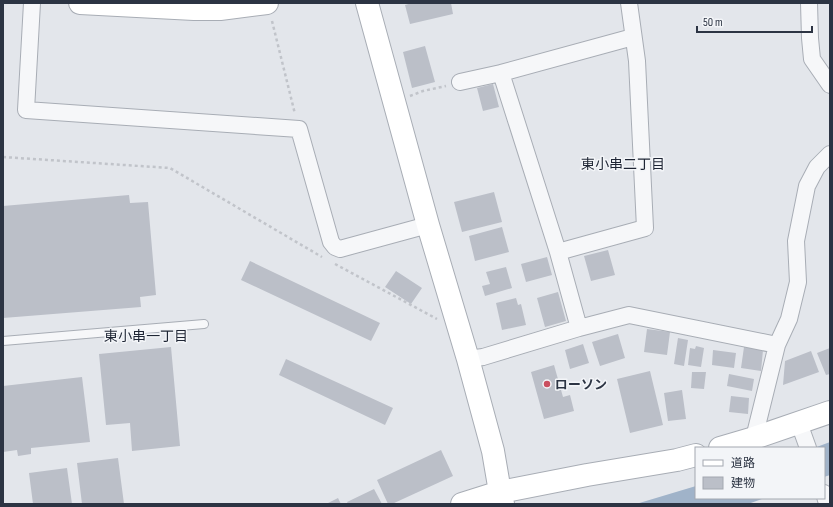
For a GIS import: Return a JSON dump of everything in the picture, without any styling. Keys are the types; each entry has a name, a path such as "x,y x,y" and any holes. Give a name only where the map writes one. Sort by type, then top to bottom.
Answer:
{"street":[{"path":"32,3 26,110 299,129 331,242 335,247 340,248 428,225"},
{"path":"80,3 270,12"},
{"path":"367,3 428,225 468,359 493,451 502,498"},
{"path":"558,252 645,228 637,61 629,3"},
{"path":"809,3 812,59 830,85"},
{"path":"460,82 501,73 633,37"},
{"path":"501,73 558,252 580,328"},
{"path":"754,438 777,345 789,319 798,282 796,241 807,186 817,167 830,154"},
{"path":"468,359 483,357 629,315 777,345"},
{"path":"723,447 754,438 803,435 830,412"},
{"path":"462,504 502,498 587,475 677,460 695,455"}],"lane":[{"path":"3,341 204,324"}],"path":[{"path":"270,12 299,129"},
{"path":"408,97 423,91 460,82"},
{"path":"3,157 170,168 329,260 443,322"}],"water":[{"path":"830,442 830,475 825,477 825,447 817,447"},
{"path":"695,486 695,499 762,499 748,504 636,504"}],"building":[{"path":"412,3 451,3 453,14 410,24 405,5"},
{"path":"425,46 435,82 412,88 403,52"},
{"path":"493,84 499,107 483,111 477,88"},
{"path":"494,192 502,222 462,232 454,202"},
{"path":"129,195 130,203 148,202 156,295 140,297 141,307 3,318 3,206"},
{"path":"502,227 509,252 475,261 469,236"},
{"path":"608,250 615,275 591,281 584,256"},
{"path":"547,257 552,275 526,282 521,264"},
{"path":"250,261 380,323 371,341 241,280"},
{"path":"506,267 512,288 485,296 482,286 490,284 486,272"},
{"path":"396,271 422,288 411,304 385,287"},
{"path":"558,292 566,321 545,327 537,298"},
{"path":"516,298 518,305 521,304 526,325 502,330 496,303"},
{"path":"647,329 670,332 667,355 644,352"},
{"path":"618,334 625,358 600,366 592,342"},
{"path":"678,338 688,340 684,366 674,364"},
{"path":"583,344 589,363 570,369 565,350"},
{"path":"696,346 704,348 701,367 688,365 690,348 695,349"},
{"path":"171,347 180,446 132,451 130,423 106,425 99,354"},
{"path":"744,347 763,350 761,371 741,368"},
{"path":"830,348 830,374 826,375 817,353"},
{"path":"713,350 736,353 734,368 712,365"},
{"path":"811,351 819,372 783,385 785,361"},
{"path":"286,359 393,408 385,425 279,375"},
{"name":"ローソン","path":"554,365 563,397 570,395 574,411 544,419 531,372"},
{"path":"650,371 663,425 630,433 617,379"},
{"path":"692,372 706,372 704,389 691,388"},
{"path":"729,374 754,379 752,391 727,386"},
{"path":"82,377 90,442 31,448 31,454 18,456 17,450 3,452 3,386"},
{"path":"682,390 686,419 668,421 664,393"},
{"path":"731,396 749,398 748,414 729,412"},
{"path":"441,450 453,476 392,504 388,504 377,480"},
{"path":"118,458 124,504 82,504 77,463"},
{"path":"67,468 72,504 33,504 29,473"},
{"path":"374,489 382,504 348,504 347,502"},
{"path":"338,498 341,504 326,504"}],"place":[{"name":"ローソン","path":"547,384"}],"district":[{"name":"東小串二丁目","path":"623,164"},
{"name":"東小串一丁目","path":"146,336"}]}
